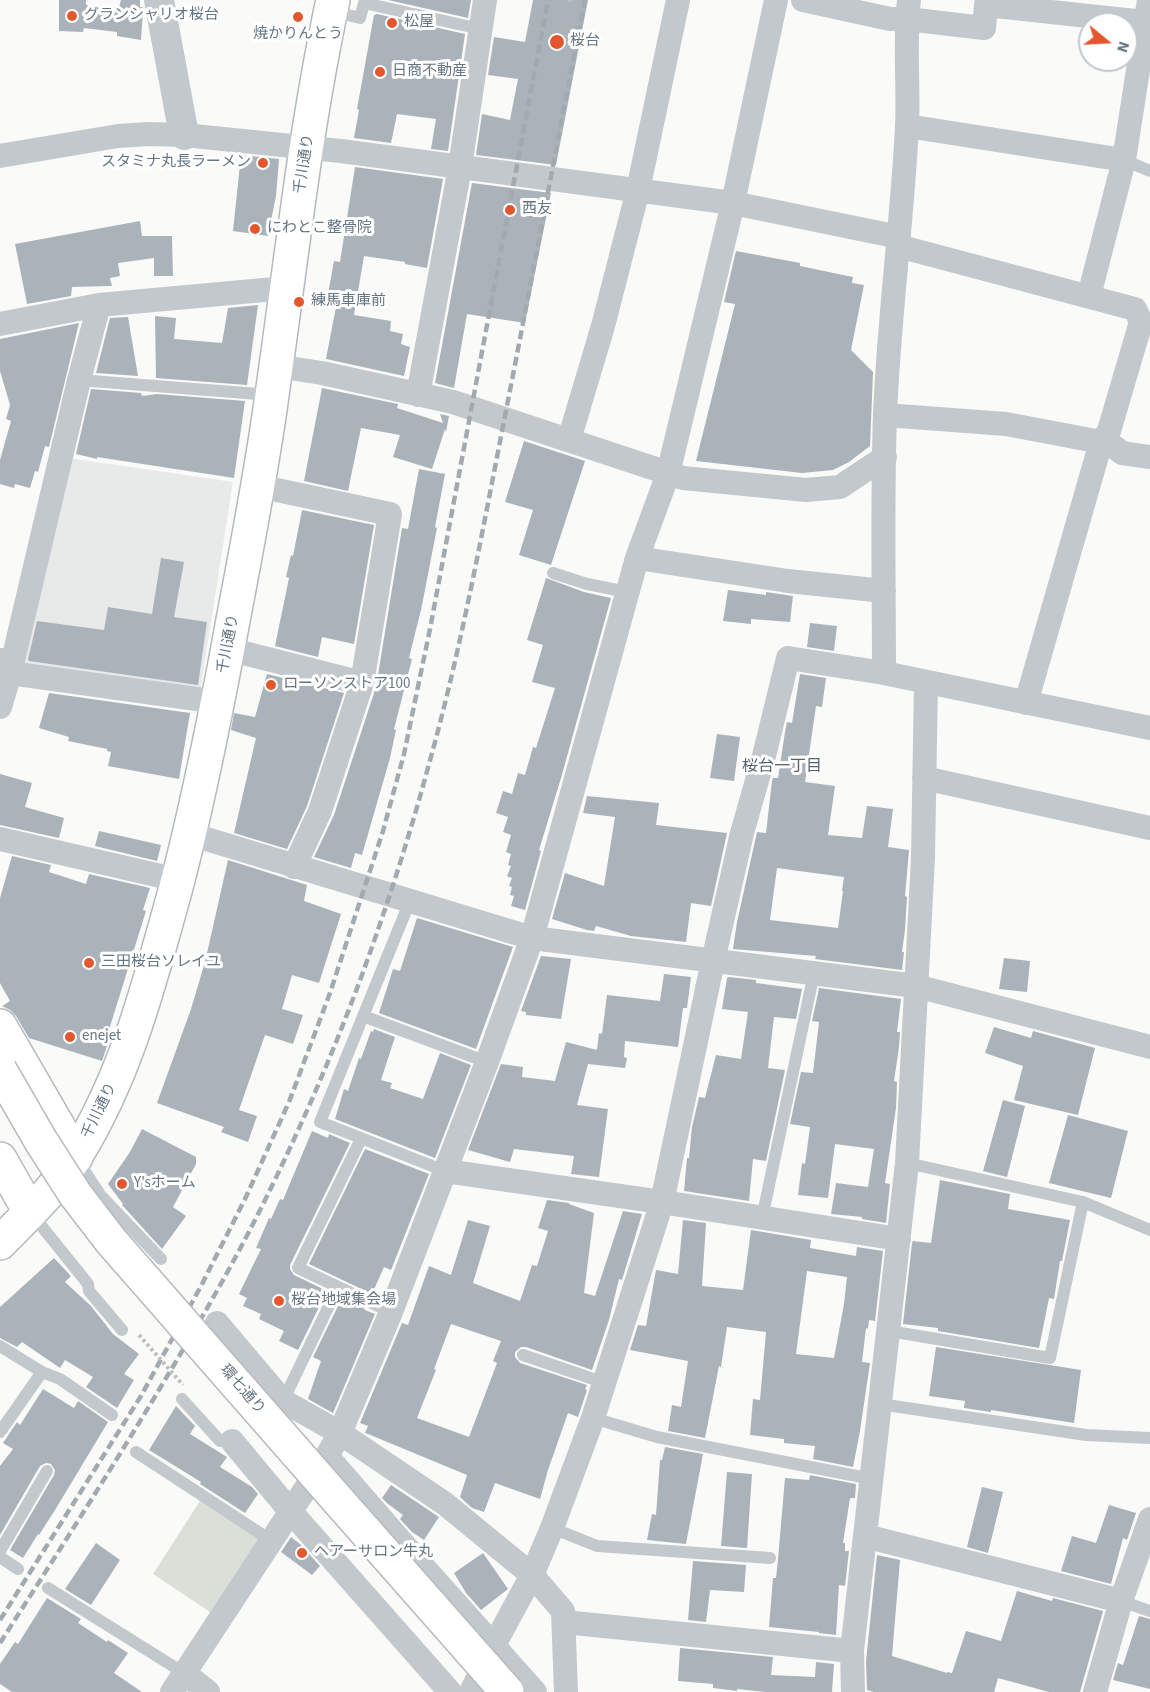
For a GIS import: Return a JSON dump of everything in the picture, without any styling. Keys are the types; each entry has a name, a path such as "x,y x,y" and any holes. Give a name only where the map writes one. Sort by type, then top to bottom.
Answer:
{"main road":[{"name":"千川通り","path":"0,1243 57,1183 76,1157 101,1113 127,1053 149,984 190,834 218,702 258,486 307,147 332,5"},
{"path":"0,1026 76,1157"},
{"name":"環七通り","path":"0,1070 69,1185 111,1240 507,1692"},
{"name":"環七通り","path":"0,1113 60,1211 95,1257 478,1692"},
{"path":"0,1159 30,1212"}],"street":[{"path":"159,0 184,135"},
{"path":"418,394 460,167 485,0"},
{"path":"568,440 603,326 638,190 678,0"},
{"path":"208,1692 178,1683 291,1512 340,1433 391,1312 488,1062 532,938 636,558 668,474 733,203 776,0"},
{"path":"803,0 890,19 908,9 984,27 986,4 1147,11 1124,160 1089,296"},
{"path":"884,673 885,415 907,126 908,9"},
{"path":"907,126 1124,160"},
{"path":"0,156 118,136 184,135 307,147 638,190 733,203 898,242 1135,309 1146,321 1109,430 1101,442 1026,703"},
{"path":"0,324 99,305 286,288"},
{"path":"0,707 5,664 99,305"},
{"path":"274,380 322,373 453,402 683,478 806,490 840,487 885,457"},
{"path":"885,415 1006,424 1101,442 1113,446 1122,453 1150,457"},
{"path":"258,486 390,514 362,683 320,811 294,867"},
{"path":"636,558 788,581 884,591"},
{"path":"228,649 362,683"},
{"path":"471,1692 532,1575 552,1528 605,1383 662,1202 742,833 788,658 884,673 1150,728"},
{"path":"5,664 218,702"},
{"path":"853,1692 852,1651 907,1163 923,858 926,682"},
{"path":"924,778 1150,828"},
{"path":"190,834 532,938 916,986 1150,1047"},
{"path":"0,839 177,880"},
{"path":"445,1171 899,1239"},
{"path":"217,1323 283,1401 340,1433 444,1503 532,1575 563,1611 566,1692"},
{"path":"232,1440 291,1512 450,1692"},
{"path":"327,1456 535,1692"},
{"path":"1095,1692 1121,1601 1150,1519"},
{"path":"865,1536 1121,1601"},
{"path":"564,1622 852,1651"}],"lane":[{"path":"332,5 360,18 364,3 480,29"},
{"path":"1124,160 1150,171"},
{"path":"79,380 274,380"},
{"path":"553,573 587,584 627,592"},
{"path":"410,901 321,1122 445,1171"},
{"path":"762,1218 814,973"},
{"path":"363,1016 488,1062"},
{"path":"361,1139 298,1268 391,1312"},
{"path":"76,1157 101,1196 161,1259"},
{"path":"907,1163 1083,1202 1150,1228"},
{"path":"889,1331 1050,1358 1083,1202"},
{"path":"30,1212 88,1284 89,1291 122,1330"},
{"path":"283,1401 338,1287"},
{"path":"0,1346 42,1372 60,1379 112,1415"},
{"path":"523,1355 605,1383"},
{"path":"0,1432 42,1372"},
{"path":"182,1399 220,1441 232,1440"},
{"path":"880,1404 1086,1435 1150,1438"},
{"path":"593,1418 657,1437 872,1479"},
{"path":"136,1452 272,1540"},
{"path":"0,1551 47,1471"},
{"path":"552,1528 597,1546 770,1558"},
{"path":"0,1557 18,1569"},
{"path":"48,1588 178,1683"},
{"path":"1121,1601 1150,1611"}],"path":[{"path":"139,1335 183,1385"}],"shaded area":[{"path":"69,458 233,482 200,692 26,666 20,658"},
{"path":"200,1501 261,1540 213,1614 153,1574"}],"building":[{"path":"59,0 86,0 86,5 119,7 121,0 140,0 140,7 143,7 141,40 117,36 117,32 84,28 83,32 59,31"},
{"path":"388,0 471,0 468,18"},
{"path":"533,0 588,0 556,165 476,155 482,114 510,120 518,79 488,75 494,37 525,42"},
{"path":"374,15 465,34 448,151 431,149 436,119 397,114 391,143 354,138"},
{"path":"241,155 279,159 276,196 268,236 233,231"},
{"path":"355,167 443,179 427,268 364,256 354,315 391,321 390,331 403,334 401,344 410,347 404,376 326,359 336,307 326,305 334,261 340,262"},
{"path":"472,183 551,193 525,323 467,314 454,388 435,383"},
{"path":"140,221 142,236 172,236 173,276 154,276 154,258 118,263 120,276 110,278 112,286 72,287 71,296 27,304 15,244"},
{"path":"736,251 800,263 800,266 853,277 852,283 864,285 851,350 873,372 870,446 849,462 833,470 802,473 696,461 735,304 724,302"},
{"path":"258,305 247,385 156,378 155,316 176,318 174,339 222,343 228,308"},
{"path":"128,317 138,376 96,373 110,318"},
{"path":"79,323 49,447 45,446 38,472 35,471 30,488 15,484 14,488 0,484 0,460 11,421 6,419 10,405 0,371 0,339"},
{"path":"322,388 398,404 397,408 443,423 440,414 449,416 446,432 445,429 432,469 393,457 400,435 361,428 348,491 304,481"},
{"path":"91,389 141,393 142,396 157,394 245,401 234,478 76,454"},
{"path":"524,441 585,461 551,565 519,555 533,510 505,502"},
{"path":"419,469 445,474 435,527 437,528 409,658 412,659 394,729 396,730 390,758 362,855 355,853 351,868 314,857 334,815 376,687 402,528 408,529"},
{"path":"302,510 374,525 354,644 322,637 318,657 275,646 289,578 286,577 291,555 293,556"},
{"path":"161,558 184,562 174,617 207,622 198,685 29,661 37,621 104,630 108,607 152,614"},
{"path":"546,578 584,592 611,598 539,850 541,851 525,910 511,906 514,896 510,895 512,887 509,886 512,878 507,876 511,866 508,865 511,854 506,852 511,835 503,832 508,817 496,813 503,791 512,794 518,773 525,775 555,688 532,682 543,645 527,640"},
{"path":"728,590 793,596 790,622 751,619 751,624 723,621"},
{"path":"810,623 837,626 834,651 807,647"},
{"path":"267,674 344,693 307,806 287,849 234,833 256,738 231,730 234,713 255,717"},
{"path":"800,674 826,678 822,707 816,706 805,782 835,786 828,835 862,838 867,806 893,809 888,847 909,850 902,970 815,959 816,956 733,949 757,832 766,833 772,781 773,778 778,778 787,722 792,723","holes":["777,868 844,877 838,928 770,920"]},
{"path":"49,693 190,713 179,779 108,766 111,752 107,749 68,741 69,737 39,728"},
{"path":"717,734 740,737 734,781 710,778"},
{"path":"0,774 32,783 25,807 64,818 59,838 0,825"},
{"path":"587,796 659,803 656,825 727,833 711,906 691,903 686,942 631,936 596,926 594,931 587,930 552,919 565,873 604,886 615,817 583,813"},
{"path":"99,831 161,845 157,861 95,846"},
{"path":"12,856 51,865 49,872 86,884 89,874 150,888 143,910 146,911 108,1033 111,1034 102,1061 29,1038 16,1016 2,1006 10,1001 0,983 0,898"},
{"path":"228,860 307,885 304,901 341,914 319,983 292,975 282,1009 303,1015 293,1044 265,1035 239,1110 257,1116 248,1142 221,1132 224,1127 157,1103 191,1009 205,962"},
{"path":"417,918 513,947 476,1049 379,1013 393,969 400,971"},
{"path":"541,956 571,959 561,1019 526,1015 526,1012 521,1011"},
{"path":"1004,958 1030,961 1027,992 999,989"},
{"path":"664,974 691,977 687,1008 683,1008 678,1047 625,1041 624,1057 627,1058 625,1068 588,1064 577,1105 608,1109 599,1177 571,1174 574,1156 514,1149 510,1162 468,1150 501,1064 523,1067 522,1077 555,1081 566,1042 597,1050 599,1033 602,1034 607,995 660,1001"},
{"path":"729,977 802,989 796,1019 774,1017 768,1068 785,1070 766,1161 753,1159 749,1201 684,1191 687,1158 689,1158 692,1127 699,1097 705,1098 716,1055 741,1059 748,1012 722,1009"},
{"path":"819,988 901,999 897,1032 900,1032 899,1047 894,1081 897,1082 896,1108 885,1183 890,1184 886,1223 862,1219 862,1217 831,1214 836,1183 868,1187 874,1149 835,1144 828,1198 798,1195 810,1127 790,1124 801,1072 813,1073 819,1022 812,1021"},
{"path":"994,1027 1031,1038 1033,1031 1095,1048 1078,1115 1014,1100 1023,1066 985,1053"},
{"path":"374,1029 395,1037 381,1080 392,1083 390,1088 423,1099 440,1053 471,1065 435,1158 335,1119 344,1089 348,1091 359,1058 361,1059 371,1031 373,1032"},
{"path":"1003,1100 1025,1106 1007,1177 983,1171"},
{"path":"1068,1115 1128,1131 1111,1198 1049,1183"},
{"path":"142,1129 196,1157 196,1164 173,1207 186,1216 162,1249 122,1205 108,1184 130,1152"},
{"path":"312,1131 328,1138 329,1134 350,1143 290,1265 294,1275 327,1291 298,1350 279,1341 284,1331 259,1319 261,1314 243,1306 247,1298 239,1294 261,1249 256,1248 269,1218 271,1219 280,1199 283,1200"},
{"path":"365,1149 429,1174 391,1270 384,1267 372,1294 309,1264"},
{"path":"940,1180 1010,1194 1008,1209 1070,1220 1054,1299 1049,1298 1039,1348 938,1331 938,1328 903,1324 912,1243 913,1241 931,1243"},
{"path":"547,1200 569,1203 594,1213 584,1293 595,1296 623,1211 642,1214 622,1280 619,1279 609,1320 592,1370 526,1347 521,1347 515,1352 515,1357 520,1363 587,1385 585,1389 587,1390 578,1417 568,1413 540,1499 495,1483 484,1512 472,1508 460,1497 467,1475 365,1433 368,1426 360,1423 402,1323 408,1325 429,1266 451,1275 468,1220 490,1226 473,1283 520,1301 532,1265 537,1266 548,1231 538,1228","holes":["451,1324 501,1341 493,1361 497,1363 469,1437 417,1418"]},
{"path":"683,1220 706,1223 702,1286 743,1290 751,1230 811,1240 810,1248 856,1256 857,1247 883,1251 875,1321 869,1320 868,1329 866,1328 862,1362 870,1363 853,1467 813,1459 815,1446 784,1443 784,1439 750,1435 753,1399 760,1400 766,1332 727,1327 721,1367 719,1366 705,1438 668,1431 672,1405 681,1407 688,1361 630,1350 638,1325 646,1326 656,1270 678,1274","holes":["807,1271 847,1277 834,1358 796,1354"]},
{"path":"54,1258 71,1276 65,1282 91,1306 113,1334 139,1354 124,1374 134,1380 117,1408 86,1387 93,1377 65,1360 60,1368 22,1342 17,1347 0,1338 0,1307"},
{"path":"342,1298 375,1314 333,1413 308,1399 321,1361 313,1357"},
{"path":"936,1347 1081,1370 1074,1423 964,1408 965,1401 929,1396"},
{"path":"43,1389 74,1408 78,1401 108,1422 23,1558 10,1550 55,1470 51,1464 46,1463 40,1466 0,1535 0,1466 13,1449 3,1443 17,1422 20,1425"},
{"path":"176,1406 195,1426 190,1434 227,1457 220,1467 252,1487 258,1494 245,1513 149,1450"},
{"path":"665,1447 703,1454 686,1544 647,1540 652,1514 656,1515 660,1460 662,1460"},
{"path":"727,1472 752,1474 747,1548 721,1546"},
{"path":"810,1475 856,1484 855,1498 850,1498 843,1543 845,1543 845,1551 849,1551 845,1586 839,1585 836,1635 769,1627 785,1478 809,1480"},
{"path":"391,1485 439,1517 424,1540 412,1532 400,1519 403,1515 382,1498"},
{"path":"982,1487 1003,1492 988,1553 967,1547"},
{"path":"1109,1505 1136,1513 1127,1540 1123,1538 1111,1584 1061,1571 1072,1536 1096,1543"},
{"path":"291,1537 320,1566 312,1575 281,1552"},
{"path":"96,1543 120,1560 91,1605 65,1589"},
{"path":"483,1553 508,1589 481,1610 466,1593 454,1573"},
{"path":"877,1555 900,1560 892,1656 947,1673 952,1673 966,1631 1001,1641 1017,1591 1052,1601 1053,1598 1103,1611 1080,1692 1049,1692 998,1678 994,1692 874,1692 867,1690 866,1661"},
{"path":"693,1561 746,1565 744,1592 710,1590 706,1622 688,1620"},
{"path":"47,1598 81,1619 78,1623 128,1653 114,1673 142,1692 12,1692 0,1684 0,1664 15,1642 18,1644"},
{"path":"1139,1616 1150,1619 1150,1689 1113,1680 1118,1663 1123,1665"},
{"path":"680,1648 773,1657 771,1675 815,1677 816,1662 834,1664 832,1692 766,1692 737,1689 737,1691 713,1688 713,1684 678,1681"}],"railway":[{"path":"0,1620 141,1396 201,1286 245,1199 289,1102 330,993 383,831 404,754 430,629 548,0"},
{"path":"0,1643 136,1428 189,1340 256,1219 313,1098 371,949 422,791 460,638 487,511 585,0"}],"place":[{"name":"グランシャリオ桜台","path":"72,16"},
{"name":"焼かりんとう","path":"298,17"},
{"name":"松屋","path":"392,23"},
{"name":"桜台","path":"557,42"},
{"name":"日商不動産","path":"380,72"},
{"name":"スタミナ丸長ラーメン","path":"263,163"},
{"name":"西友","path":"510,210"},
{"name":"にわとこ整骨院","path":"255,229"},
{"name":"練馬車庫前","path":"299,302"},
{"name":"ローソンストア100","path":"271,685"},
{"name":"三田桜台ソレイユ","path":"89,963"},
{"name":"enejet","path":"70,1037"},
{"name":"Y'sホーム","path":"122,1184"},
{"name":"桜台地域集会場","path":"279,1301"},
{"name":"ヘアーサロン牛丸","path":"302,1553"}],"district":[{"name":"桜台一丁目","path":"782,767"}]}
